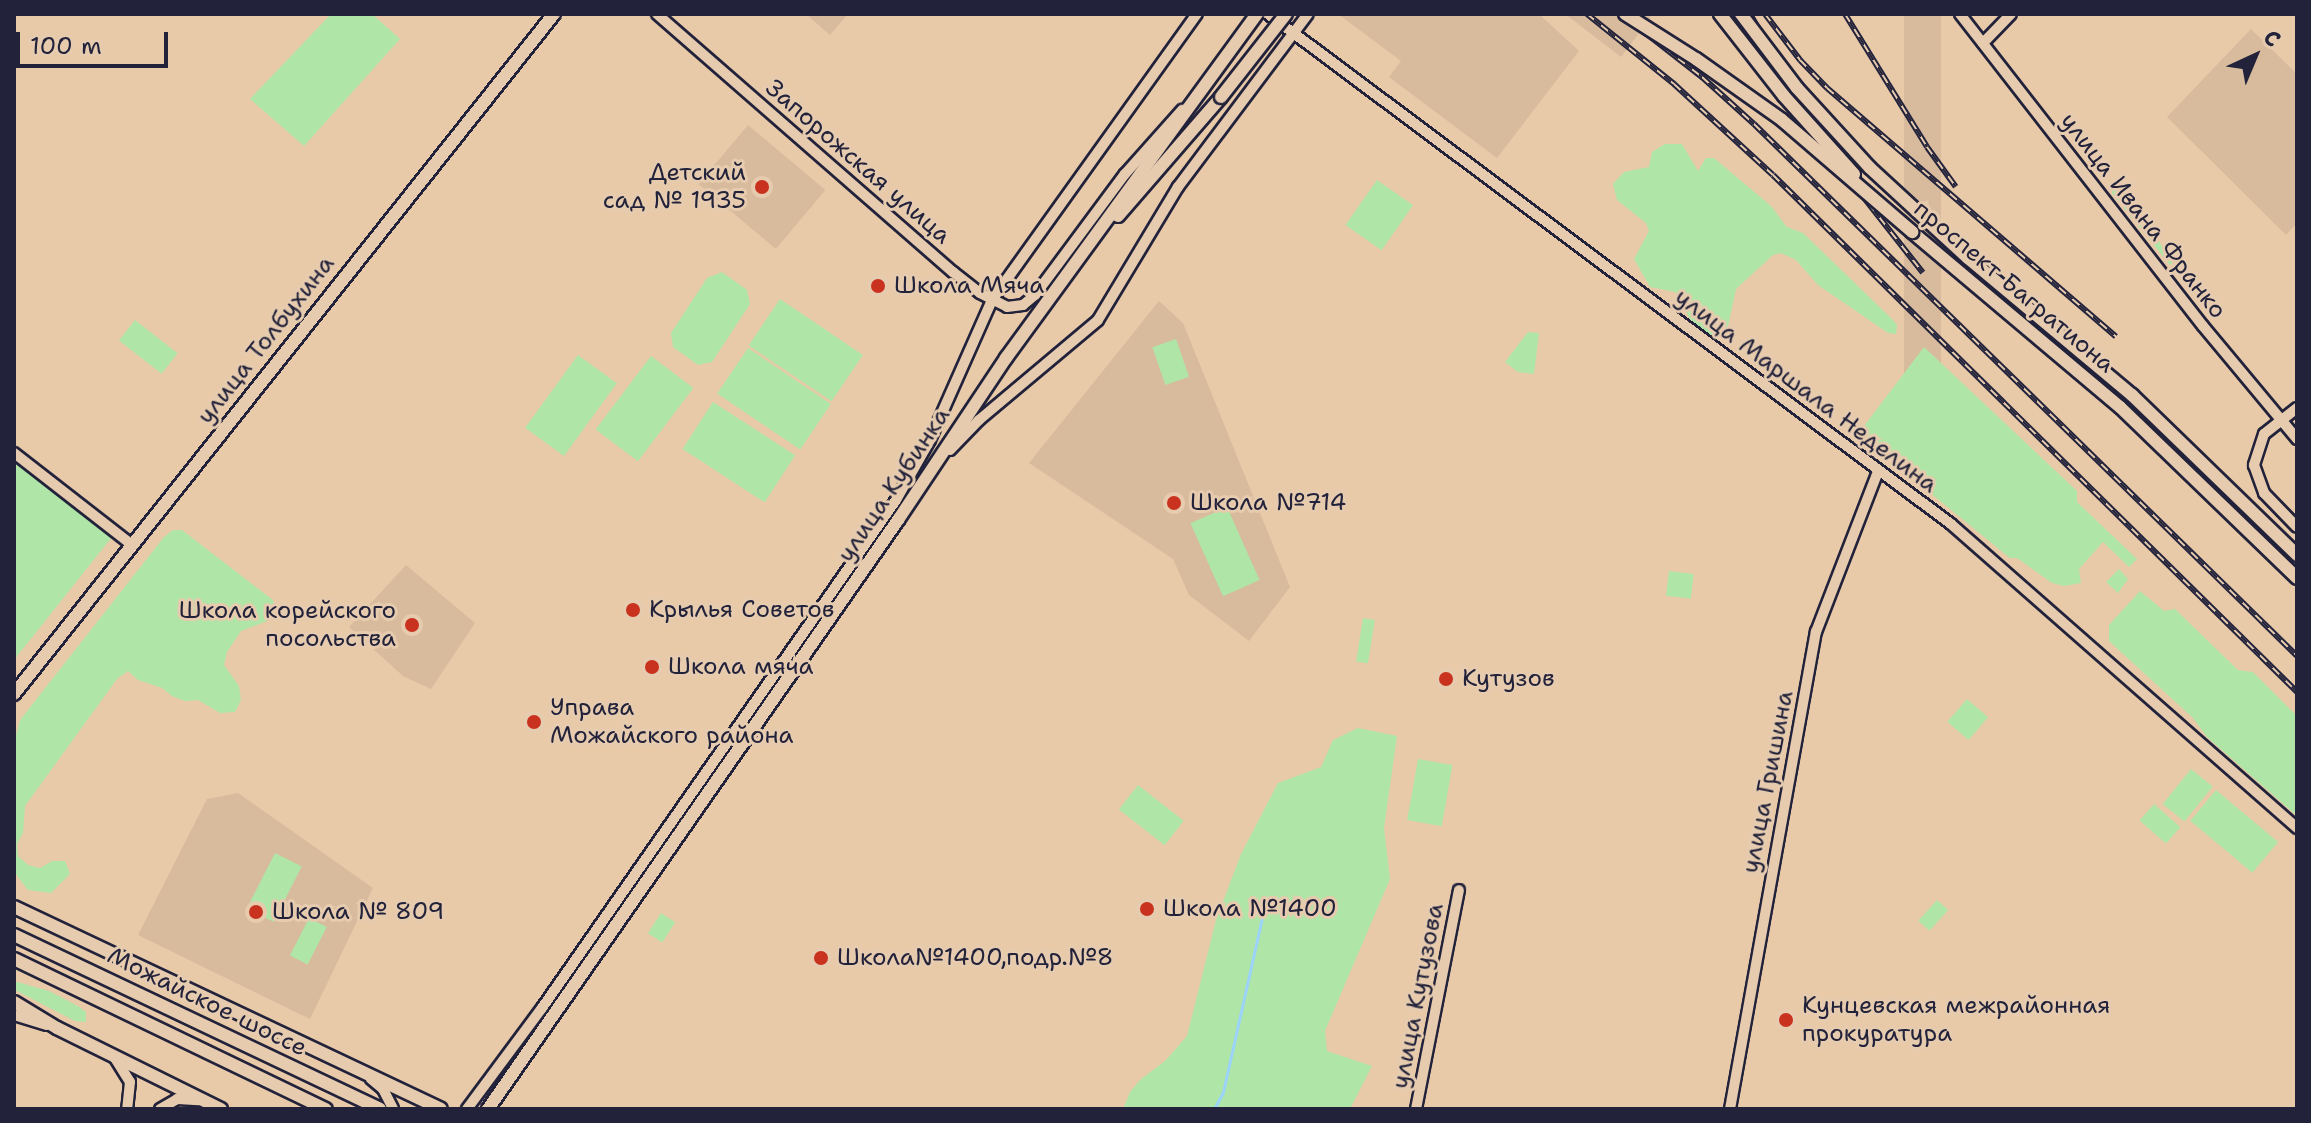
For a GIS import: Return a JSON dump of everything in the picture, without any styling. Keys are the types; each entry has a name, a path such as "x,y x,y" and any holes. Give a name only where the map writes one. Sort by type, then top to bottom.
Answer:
{"main road":[{"name":"улица Толбухина","path":"14,694 554,14"},
{"name":"улица Кубинка","path":"488,1109 1075,263 1257,14"},
{"path":"1075,263 1172,157 1286,14"},
{"path":"1625,14 1696,59 1782,120 1912,232"},
{"name":"проспект Багратиона","path":"1720,14 1784,96 1912,232 2120,407 2297,578"},
{"name":"проспект Багратиона","path":"1741,14 1797,88 1870,168 1968,258 2132,395 2297,555"},
{"path":"14,907 441,1109"},
{"name":"Можайское шоссе","path":"14,935 380,1109"},
{"name":"Можайское шоссе","path":"14,959 326,1109"},
{"path":"14,1002 57,1028 221,1109"}],"street":[{"name":"Запорожская улица","path":"657,14 953,272 992,300"},
{"path":"467,1109 542,1008 896,500 930,440 992,300 1197,14"},
{"name":"улица Маршала Неделина","path":"1268,14 1951,524 2297,828"},
{"path":"923,482 979,420 1085,334 1112,296 1178,187 1308,14"},
{"name":"улица Ивана Франко","path":"1960,14 2297,439"},
{"path":"1983,43 2011,14"},
{"path":"992,300 1015,307 1029,301 1134,163 1192,102"},
{"path":"2297,408 2260,441 2254,472 2264,493 2297,527"},
{"path":"14,453 131,544"},
{"name":"улица Гришина","path":"1730,1109 1816,632 1878,471"},
{"name":"улица Кутузова","path":"1416,1109 1459,890"},
{"path":"14,1015 57,1028"},
{"path":"114,1056 130,1082 127,1109"},
{"path":"363,1073 383,1089 393,1109"},
{"path":"160,1109 177,1099 205,1101"}],"shaded area":[{"path":"806,14 848,14 830,35"},
{"path":"1338,14 1539,14 1579,51 1497,158 1389,77 1401,61"},
{"path":"1565,14 1648,14 1651,17 1621,57"},
{"path":"1904,14 1941,14 1941,464 1904,464"},
{"path":"2251,29 2297,74 2297,223 2286,235 2167,117"},
{"name":"Детский сад № 1935","path":"748,125 825,190 776,249 699,184"},
{"name":"Школа №714","path":"1159,301 1183,323 1290,587 1249,641 1189,595 1173,559 1029,463"},
{"name":"Школа корейского посольства","path":"406,565 475,623 431,689 403,676 349,627"},
{"name":"Школа № 809","path":"238,793 373,888 310,1019 138,935 207,799"}],"green space":[{"path":"331,14 372,14 400,39 304,146 250,99"},
{"path":"1665,144 1682,144 1698,171 1706,158 1714,158 1771,206 1787,227 1803,233 1892,319 1897,325 1896,334 1888,333 1818,285 1796,260 1781,253 1773,255 1736,289 1727,331 1721,336 1713,337 1690,319 1675,292 1650,287 1634,259 1649,231 1646,223 1617,200 1613,184 1624,172 1649,167 1652,152"},
{"path":"1377,180 1413,205 1381,250 1345,225"},
{"path":"2113,184 2174,261 2170,265 2112,193"},
{"path":"722,272 747,290 750,304 712,362 698,365 673,347 671,333 707,278"},
{"path":"780,299 863,355 832,401 749,345"},
{"path":"135,320 178,353 162,374 119,340"},
{"path":"1528,332 1539,333 1534,374 1518,372 1505,362"},
{"path":"1176,339 1189,377 1165,385 1152,347"},
{"path":"1924,347 2077,491 2077,502 2137,559 2129,567 2103,542 2079,569 2081,583 2064,586 2052,583 2017,558 2010,558 1858,434"},
{"path":"748,348 831,404 800,450 717,394"},
{"path":"578,355 617,383 564,456 525,428"},
{"path":"651,356 693,388 638,461 596,429"},
{"path":"713,402 795,455 765,502 683,449"},
{"path":"14,459 112,537 14,660"},
{"path":"1227,507 1260,580 1223,596 1190,523"},
{"path":"173,530 182,530 273,600 276,612 267,621 241,631 227,652 224,665 239,686 241,700 235,712 220,713 198,700 185,701 172,696 162,688 138,680 128,671 117,679 25,806 23,833 17,844 18,856 28,865 40,868 52,861 65,861 70,874 51,893 28,890 14,872 14,743 20,720 164,537"},
{"path":"2119,569 2128,579 2118,593 2106,582"},
{"path":"1669,571 1694,574 1691,599 1666,596"},
{"path":"2140,591 2164,611 2175,609 2238,670 2253,672 2297,716 2297,816 2207,737 2193,718 2109,641 2109,625"},
{"path":"1363,618 1375,620 1368,663 1356,661"},
{"path":"1967,699 1988,717 1968,740 1947,722"},
{"path":"1358,728 1397,736 1384,828 1390,879 1325,1031 1327,1051 1372,1066 1350,1109 1123,1109 1130,1092 1141,1079 1165,1061 1187,1036 1216,920 1241,854 1278,783 1321,767 1333,740"},
{"path":"1418,759 1452,765 1442,826 1407,820"},
{"path":"2191,769 2213,787 2184,822 2163,804"},
{"path":"1138,785 1184,821 1165,845 1119,809"},
{"path":"2216,790 2278,842 2252,873 2190,821"},
{"path":"2154,804 2180,827 2166,844 2140,821"},
{"path":"275,853 302,867 274,922 247,908"},
{"path":"1937,900 1948,910 1929,931 1918,921"},
{"path":"661,913 675,922 662,942 648,933"},
{"path":"309,918 327,927 308,965 290,955"},
{"path":"14,981 49,991 78,1006 86,1012 86,1022 75,1021 15,990"}],"waterway":[{"path":"1214,1109 1223,1092 1262,918"}],"railway":[{"path":"1587,14 1674,84 1773,175 2297,692"},
{"path":"1621,14 1702,77 1754,124 2297,656"},
{"path":"1750,14 1835,161 1923,273"},
{"path":"1765,14 1800,60 1827,88 2116,337"},
{"path":"1845,14 1927,147 1956,187"}],"place":[{"name":"Детский сад № 1935","path":"762,187"},
{"name":"Школа Мяча","path":"878,286"},
{"name":"Школа №714","path":"1174,503"},
{"name":"Крылья Советов","path":"633,610"},
{"name":"Школа корейского посольства","path":"412,625"},
{"name":"Школа мяча","path":"652,667"},
{"name":"Кутузов","path":"1446,679"},
{"name":"Управа Можайского района","path":"534,722"},
{"name":"Школа №1400","path":"1147,909"},
{"name":"Школа № 809","path":"256,912"},
{"name":"Школа№1400,подр.№8","path":"821,958"},
{"name":"Кунцевская межрайонная прокуратура","path":"1786,1020"}]}
